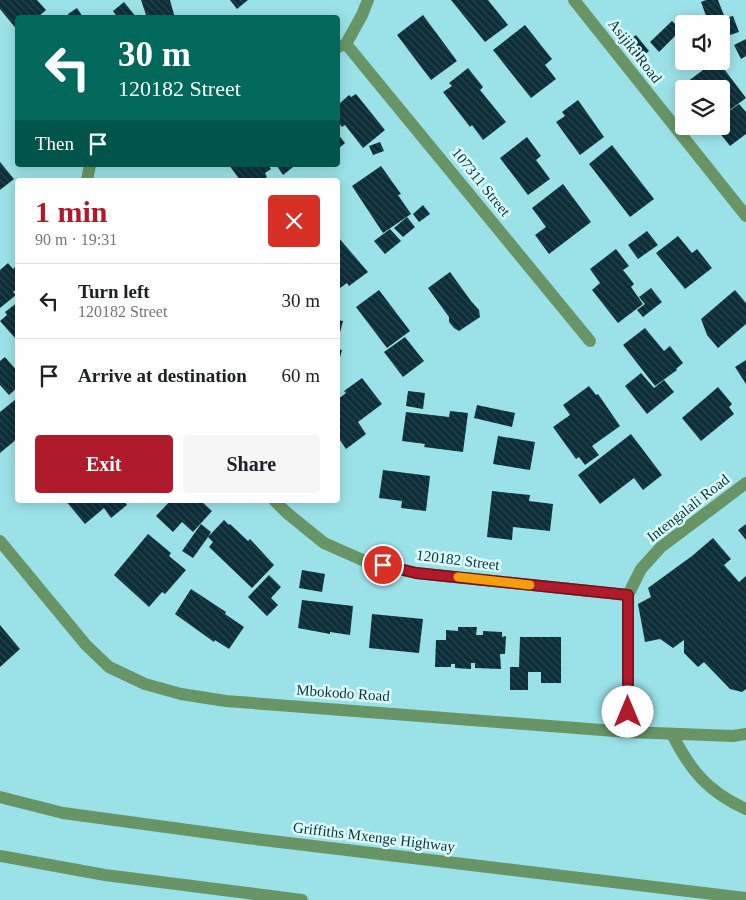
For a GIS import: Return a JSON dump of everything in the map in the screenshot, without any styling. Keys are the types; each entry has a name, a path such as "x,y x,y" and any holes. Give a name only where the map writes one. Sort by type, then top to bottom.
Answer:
{"street":[{"path":"342,45 362,15 368,0"},
{"name":"Asijiki Road","path":"574,0 745,214"},
{"name":"107311 Street","path":"342,45 590,342"},
{"name":"Intengalali Road","path":"628,732 628,595 641,569 661,547 746,483"},
{"name":"120182 Street","path":"277,503 324,543 367,562 416,573 628,595"},
{"name":"Mbokodo Road","path":"0,541 86,645 109,667 145,684 182,694 226,701 628,732 733,736 746,734"},
{"path":"672,734 683,758 702,781 726,800 746,809"},
{"name":"Griffiths Mxenge Highway","path":"0,797 63,813 208,833 746,898"},
{"path":"0,856 104,874 302,900"}],"building":[{"path":"0,0 37,0 46,10 40,15 15,15 15,27 0,9"},
{"path":"141,0 170,0 174,15 146,15"},
{"path":"230,0 248,0 237,9"},
{"path":"451,0 488,0 508,25 485,42"},
{"path":"718,0 724,15 706,15 701,2"},
{"path":"124,2 135,15 116,15 113,11"},
{"path":"77,8 82,15 68,15"},
{"path":"423,15 457,61 431,80 397,35"},
{"path":"733,16 739,32 730,35 730,17"},
{"path":"672,21 675,24 675,36 659,52 650,42"},
{"path":"525,25 552,59 545,65 556,79 531,98 493,50"},
{"path":"636,35 649,51 638,60 626,43"},
{"path":"746,39 746,56 741,59 734,45"},
{"path":"468,68 483,87 480,90 506,122 483,140 472,125 470,127 443,92 452,86 449,83"},
{"path":"703,70 725,70 746,98 730,110 730,80 690,80"},
{"path":"356,94 385,130 363,148 345,125 342,127 340,124 340,103 349,95 351,97"},
{"path":"578,100 604,137 580,155 556,122 565,116 562,112"},
{"path":"739,104 746,112 746,134 730,146 721,135 730,135 730,110"},
{"path":"340,137 345,143 340,147"},
{"path":"527,137 541,156 536,160 550,179 528,195 500,158"},
{"path":"380,142 384,151 373,155 369,146"},
{"path":"612,145 654,199 630,217 589,164"},
{"path":"0,162 14,179 0,190"},
{"path":"381,166 401,194 398,195 411,214 383,233 352,186"},
{"path":"230,167 270,167 271,169 265,173 266,178 239,178"},
{"path":"278,167 293,167 283,175"},
{"path":"563,184 591,222 549,254 535,235 546,227 532,208"},
{"path":"423,205 430,214 419,222 413,214"},
{"path":"407,217 415,227 403,237 394,228"},
{"path":"390,229 401,241 385,254 374,241"},
{"path":"647,231 658,245 638,259 628,245"},
{"path":"678,236 692,253 697,249 712,268 685,289 656,253"},
{"path":"340,239 368,272 349,286 347,283 340,288"},
{"path":"616,249 629,266 623,270 634,284 631,287 643,304 618,323 592,290 600,283 590,269"},
{"path":"8,263 13,269 15,267 15,290 13,292 15,296 0,308 0,270"},
{"path":"450,272 479,310 480,317 459,331 449,322 449,317 428,288"},
{"path":"651,288 662,302 643,317 637,310 645,304 639,297"},
{"path":"379,290 410,331 387,348 356,307"},
{"path":"735,290 746,303 746,324 718,348 707,335 701,319"},
{"path":"15,304 15,338 0,321 7,315 5,312"},
{"path":"340,320 343,321 340,332"},
{"path":"645,328 664,351 670,346 683,363 677,370 655,386 623,345"},
{"path":"405,337 424,361 403,377 384,352"},
{"path":"5,357 15,369 15,390 9,395 0,385 0,361"},
{"path":"746,360 746,384 735,367"},
{"path":"641,373 654,388 664,380 674,392 647,414 625,386"},
{"path":"362,378 382,404 358,422 366,434 346,449 340,440 340,398 346,393 344,391"},
{"path":"589,386 596,395 598,394 620,426 592,446 599,455 585,465 579,457 576,459 553,427 570,415 563,405"},
{"path":"718,387 732,404 729,407 734,414 701,441 682,418"},
{"path":"408,391 425,393 423,409 406,406"},
{"path":"15,400 15,440 0,453 0,412"},
{"path":"477,405 515,413 512,427 474,418"},
{"path":"450,411 468,413 463,452 424,447 425,444 402,441 406,412 449,417"},
{"path":"631,434 662,475 643,490 634,478 600,504 578,475"},
{"path":"498,436 535,442 530,470 493,464"},
{"path":"383,470 430,476 426,511 401,508 402,501 379,498"},
{"path":"492,491 530,495 529,501 553,504 550,531 513,527 512,540 487,537"},
{"path":"68,503 125,503 127,505 111,518 104,508 85,524"},
{"path":"168,503 203,503 212,511 193,532 182,522 173,532 156,516"},
{"path":"224,520 248,541 250,539 274,565 252,588 209,547 213,542 208,537"},
{"path":"201,524 211,532 193,558 182,551"},
{"path":"746,524 746,540 738,530"},
{"path":"148,534 171,553 169,556 186,570 165,594 162,592 149,607 114,575"},
{"path":"713,538 731,559 724,565 739,582 746,576 746,689 742,692 730,689 704,662 698,667 684,653 684,640 673,648 660,639 645,642 638,604 651,597 648,588"},
{"path":"302,570 325,574 322,592 299,588"},
{"path":"269,575 281,587 271,598 278,605 267,616 248,597"},
{"path":"191,589 226,612 225,614 244,627 229,649 215,640 214,642 175,614"},
{"path":"302,600 353,606 350,635 330,632 330,634 298,628"},
{"path":"372,614 423,619 419,653 369,648"},
{"path":"0,625 20,649 0,667"},
{"path":"458,627 477,627 476,635 483,635 483,631 502,632 502,637 506,636 505,654 500,654 501,669 475,668 475,663 471,663 471,669 455,668 455,664 451,664 451,667 435,667 436,640 446,640 446,630 458,631"},
{"path":"520,637 561,637 561,683 541,683 541,672 528,672 528,690 510,690 510,667 519,667"}],"slow traffic":[{"path":"458,577 530,585"}],"route":[{"path":"383,565 416,573 628,595 628,712"}]}
